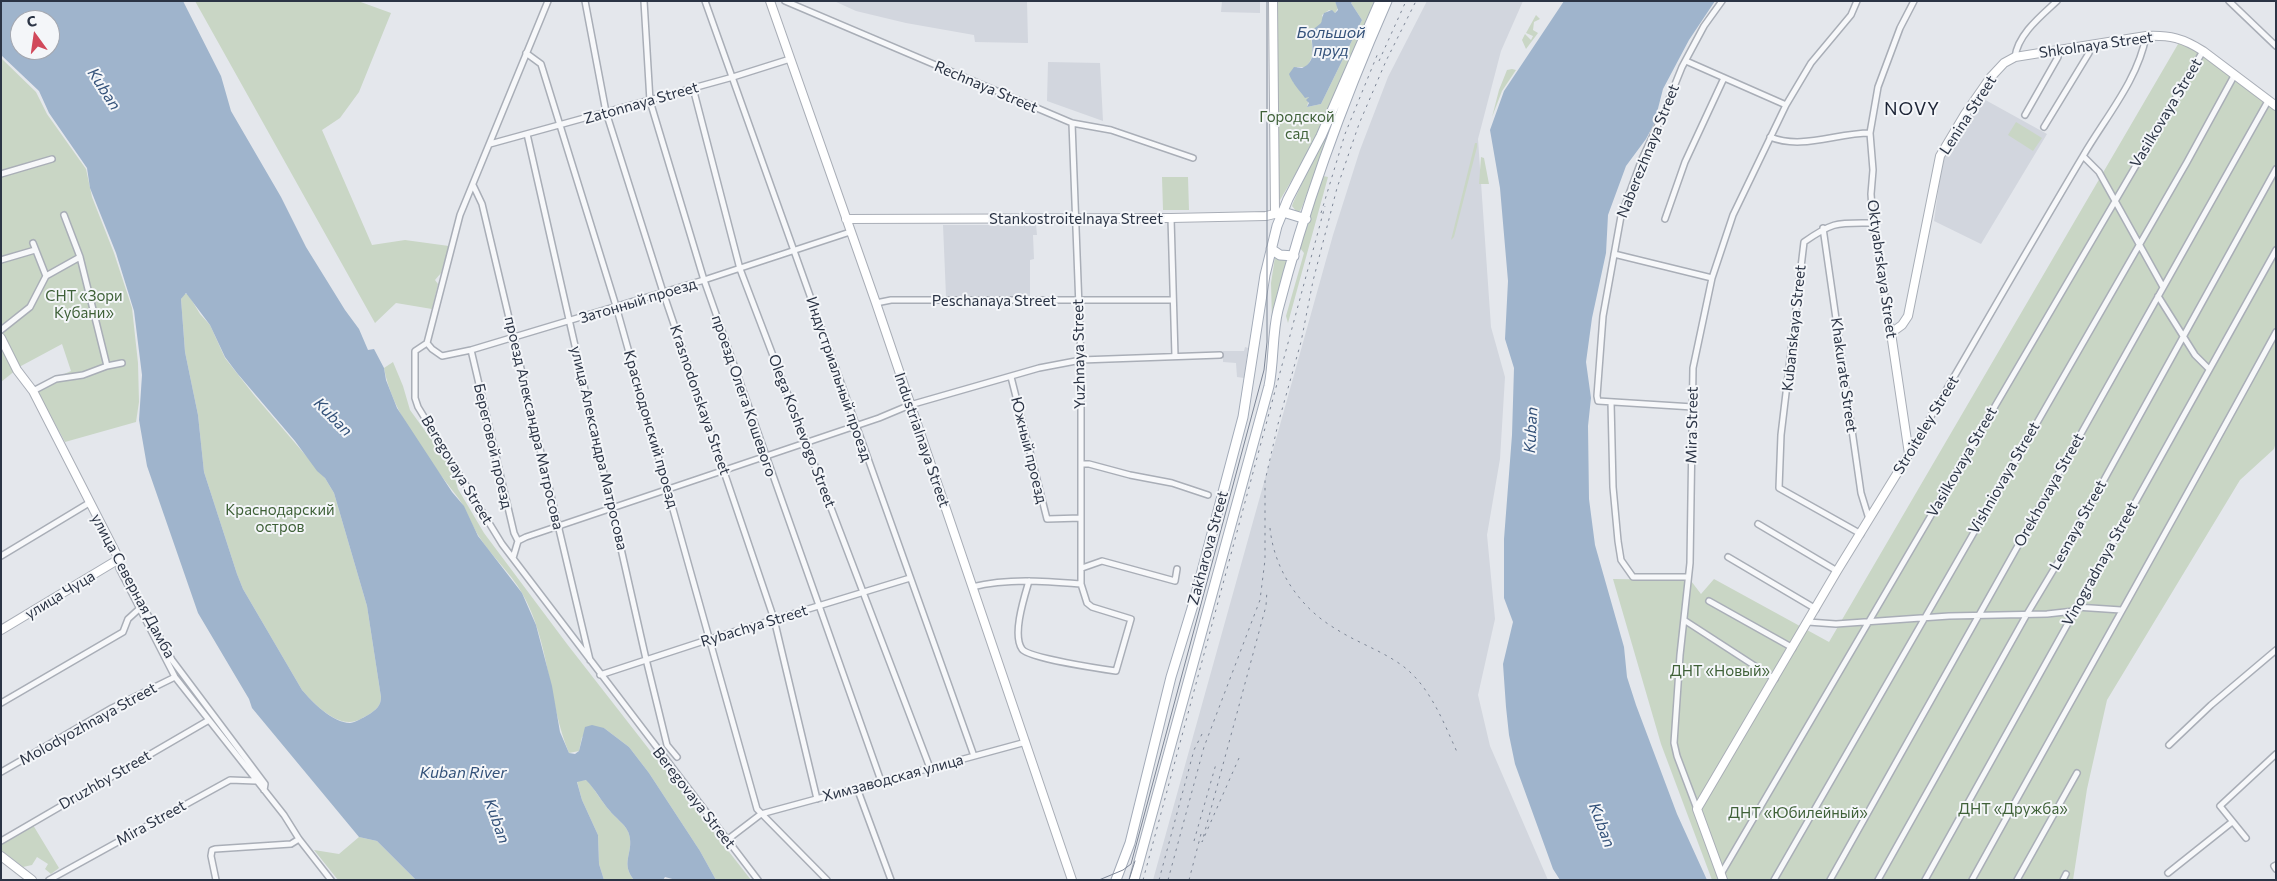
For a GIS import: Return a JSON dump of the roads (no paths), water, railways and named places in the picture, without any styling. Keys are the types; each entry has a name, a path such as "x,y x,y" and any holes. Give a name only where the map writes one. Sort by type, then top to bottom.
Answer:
{"main road":[{"path":"1279,212 1321,136 1380,1"},
{"name":"Zakharova Street","path":"1134,880 1268,386 1272,370 1277,313 1354,75 1388,1"},
{"name":"Stankostroitelnaya Street","path":"1279,212 1306,219"},
{"name":"Zakharova Street","path":"1116,880 1130,843 1172,678 1243,417 1265,274 1279,212"},
{"path":"1271,249 1280,255 1294,256"}],"street":[{"name":"Beregovaya Street","path":"548,1 460,215 427,343 415,351 414,398 497,536 590,663 758,880"},
{"name":"Krasnodonskaya Street","path":"585,1 606,112 663,292 774,619 817,798"},
{"name":"проезд Олега Кошевого","path":"644,1 650,100 704,280 764,457 881,781"},
{"name":"Индустриальный проезд","path":"705,1 974,756"},
{"name":"Industrialnaya Street","path":"770,1 876,303 1072,880"},
{"name":"Rechnaya Street","path":"785,1 1072,123 1111,130 1193,158"},
{"name":"Zakharova Street","path":"1273,1 1279,212"},
{"name":"Naberezhnaya Street","path":"1611,402 1598,401 1603,316 1620,216 1686,61 1704,26 1722,1"},
{"name":"Mira Street","path":"1722,877 1683,774 1674,743 1690,563 1693,368 1712,278 1733,215 1786,105 1811,63 1851,15 1857,1"},
{"name":"Oktyabrskaya Street","path":"1909,454 1872,223 1871,194 1873,170 1870,134 1878,87 1900,28 1914,1"},
{"name":"Lenina Street","path":"1891,333 1902,325 1908,316 1940,156 1965,114 1990,78 2004,63 2015,57 2016,47 2037,20 2057,1"},
{"path":"2229,1 2276,46"},
{"name":"Shkolnaya Street","path":"2015,57 2146,36 2166,35 2190,43 2203,51 2276,106"},
{"name":"Stroiteley Street","path":"1697,809 2122,93 2138,63 2146,36"},
{"path":"2044,127 2089,53 2089,45"},
{"path":"2025,115 2058,57 2056,50"},
{"name":"Vasilkovaya Street","path":"1722,877 1868,621 2203,51"},
{"name":"Краснодонский проезд","path":"526,53 542,64 616,306 757,808 761,814"},
{"name":"Zatonnaya Street","path":"490,144 733,77 790,59"},
{"path":"1686,61 1786,105"},
{"name":"Vishniovaya Street","path":"1774,880 2187,162 2234,76"},
{"path":"1666,220 1685,162 1724,78"},
{"name":"Olega Koshevogo Street","path":"693,88 740,268 930,768"},
{"name":"Orekhovaya Street","path":"1830,880 2268,101"},
{"name":"Yuzhnaya Street","path":"1072,123 1081,360 1081,584"},
{"path":"1770,137 1781,141 1797,142 1858,133 1870,134"},
{"name":"улица Александра Матросова","path":"527,134 646,659 667,745 677,758"},
{"path":"2083,156 2099,172 2163,287"},
{"path":"1,174 52,159"},
{"name":"Lesnaya Street","path":"1878,880 2027,614 2063,554 2276,169"},
{"name":"проезд Александра Матросова","path":"473,185 482,204 590,663"},
{"name":"Stankostroitelnaya Street","path":"846,219 1170,218 1266,216 1279,212"},
{"path":"64,215 80,256 107,366"},
{"path":"1170,218 1175,356"},
{"name":"Kubanskaya Street","path":"1861,534 1779,488 1781,435 1804,242 1823,228 1835,223 1872,223"},
{"name":"Khakurate Street","path":"1823,228 1861,493 1869,520"},
{"name":"Затонный проезд","path":"427,343 442,356 471,350 704,280 850,232"},
{"path":"33,243 46,276"},
{"path":"1,260 35,250"},
{"name":"Vinogradnaya Street","path":"1925,880 2276,250"},
{"path":"1614,254 1712,278"},
{"path":"1,330 30,307 46,276 80,256"},
{"path":"2158,296 2195,355 2208,369"},
{"name":"Peschanaya Street","path":"876,303 891,300 1173,300"},
{"path":"1972,880 2121,610 2174,520 2276,332"},
{"name":"улица Северная Дамба","path":"2,339 17,370 33,391 89,503 172,660 265,784 264,790"},
{"name":"Береговой проезд","path":"471,350 514,533 518,541"},
{"path":"513,558 518,541 612,506 856,426 910,405 1081,360 1220,355"},
{"path":"33,391 56,380 83,375 107,366 122,363"},
{"name":"Южный проезд","path":"1011,377 1047,519 1081,518"},
{"path":"1688,577 1633,577 1621,560 1613,487 1611,402 1693,407"},
{"path":"1081,464 1089,464 1130,475 1172,483 1208,495"},
{"path":"1,556 89,503"},
{"path":"1758,524 1837,571"},
{"path":"1728,558 1816,609"},
{"path":"119,559 119,568 175,677 284,815 299,839 331,880"},
{"name":"улица Чуца","path":"1,630 119,559"},
{"path":"1082,568 1102,562 1175,581 1177,569"},
{"name":"Rybachya Street","path":"600,675 646,659 910,578"},
{"path":"972,587 994,582 1029,582 1081,584 1087,603 1092,607 1131,619 1116,672 1044,658 1021,649 1018,628 1029,582"},
{"path":"1709,600 1793,648"},
{"path":"1,703 123,632 128,619 139,609"},
{"path":"1808,622 1836,624 1979,615 2027,614 2075,609 2121,610"},
{"path":"1684,620 1774,679"},
{"path":"2169,745 2211,705 2276,650"},
{"name":"Molodyozhnaya Street","path":"1,772 112,708 175,677"},
{"name":"Druzhby Street","path":"1,841 209,720"},
{"name":"Химзаводская улица","path":"727,840 761,814 1026,742"},
{"path":"2246,838 2220,806 2276,754"},
{"path":"2017,880 2077,774"},
{"name":"Mira Street","path":"49,880 230,780 256,781"},
{"path":"857,788 891,880"},
{"path":"761,814 827,880"},
{"path":"2168,872 2232,822"},
{"path":"216,880 211,856 214,849 291,844 299,839"},
{"path":"1,856 32,880"},
{"path":"2063,880 2066,874"}],"water":[{"name":"Kuban River","path":"1,1 183,1 221,76 231,111 281,197 306,247 359,329 368,350 374,349 384,368 386,380 397,408 452,492 464,506 478,536 522,593 536,625 552,686 560,732 569,753 575,754 579,751 585,727 592,725 604,728 629,747 649,773 700,851 716,880 676,880 665,877 663,880 634,880 628,869 629,834 586,780 577,782 582,800 598,835 599,864 604,880 416,880 377,841 359,837 252,708 249,699 198,613 147,466 139,420 142,375 134,311 116,253 90,188 87,168 49,113 39,91 1,55","holes":["186,293 210,325 225,357 295,441 317,471 325,478 334,493 367,606 381,697 376,709 355,722 343,722 330,716 317,706 302,690 243,589 237,574 204,472 198,415 185,352 181,299"]},
{"name":"Большой пруд","path":"1335,1 1353,1 1351,3 1362,20 1321,104 1307,107 1309,103 1306,100 1309,97 1305,98 1289,74 1294,67 1302,68 1310,61 1313,52 1312,30 1321,23 1324,13 1332,10 1335,13 1338,10"},
{"name":"Kuban","path":"1564,1 1715,1 1689,40 1663,89 1654,124 1646,139 1626,166 1608,215 1606,253 1592,318 1586,362 1591,398 1588,426 1589,499 1595,545 1624,647 1627,677 1636,705 1677,814 1707,880 1560,880 1553,869 1515,764 1509,735 1503,664 1513,622 1504,598 1504,539 1512,435 1514,368 1505,339 1508,281 1500,188 1490,130 1504,91"}],"tram line":[{"path":"1099,880 1123,870 1131,864 1264,370 1267,342 1267,1"},
{"path":"1129,880 1135,861"}],"railway":[{"path":"1379,61 1406,1"},
{"path":"1168,880 1204,747 1260,600 1265,560 1265,481 1278,424 1301,342 1313,281 1337,188 1359,124 1386,61 1416,1"},
{"path":"1321,213 1345,134 1378,53"},
{"path":"1143,880 1325,206"},
{"path":"1270,528 1277,559 1283,573 1300,599 1323,620 1344,634 1392,659 1410,672 1427,692 1457,752"},
{"path":"1239,758 1202,842 1266,606 1267,590"},
{"path":"1159,880 1194,750 1203,732"},
{"path":"1194,841 1216,764"},
{"path":"1189,880 1201,834"}],"district":[{"name":"NOVY","path":"1912,109"}],"park label":[{"name":"Городской сад","path":"1297,126"},
{"name":"СНТ «Зори Кубани»","path":"84,304"},
{"name":"Краснодарский остров","path":"280,518"},
{"name":"ДНТ «Новый»","path":"1720,671"},
{"name":"ДНТ «Дружба»","path":"2013,809"},
{"name":"ДНТ «Юбилейный»","path":"1798,813"}]}
